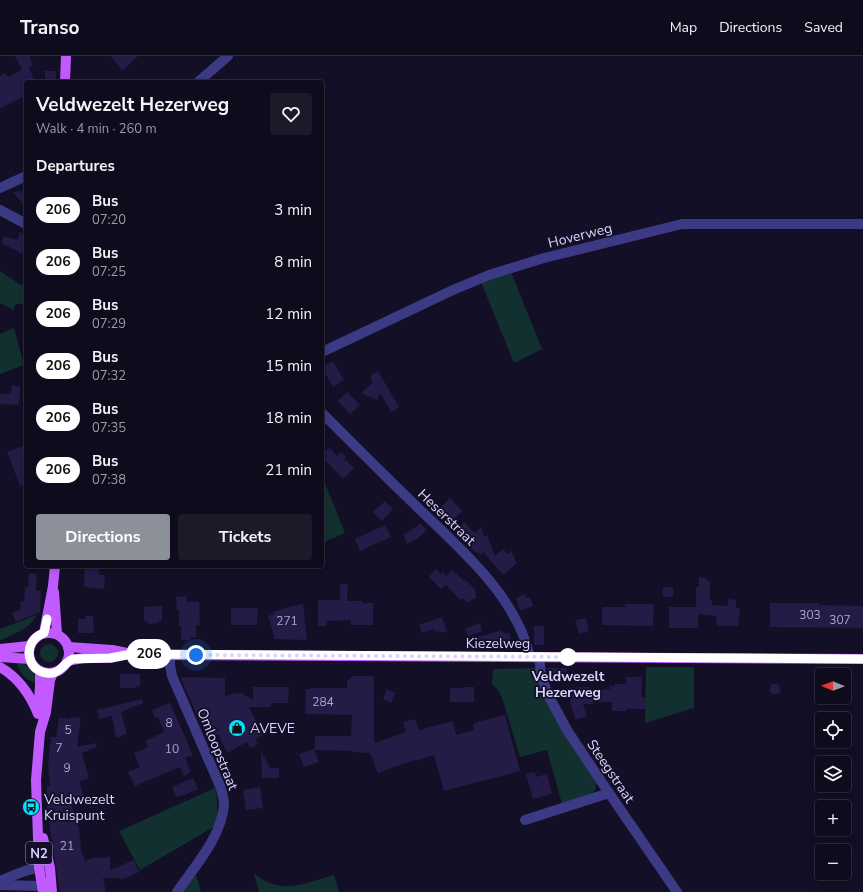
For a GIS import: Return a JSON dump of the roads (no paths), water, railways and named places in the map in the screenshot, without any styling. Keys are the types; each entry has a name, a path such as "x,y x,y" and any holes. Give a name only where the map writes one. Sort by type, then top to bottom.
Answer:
{"main road":[{"path":"65,80 66,56"},
{"path":"54,568 58,634"},
{"path":"44,633 54,586"},
{"path":"53,673 40,671 34,666 30,659 30,646 36,637 44,633 58,634 65,640 68,647 69,653 67,662"},
{"path":"0,649 30,646"},
{"name":"Kiezelweg","path":"68,647 112,650 132,654 170,655 863,659"},
{"name":"Kiezelweg","path":"53,673 63,668 67,662 73,659 110,658 132,654"},
{"path":"0,657 30,659"},
{"path":"0,667 23,686 30,696 38,714"},
{"name":"N2","path":"40,671 38,714 40,732 36,780 38,814 47,889"},
{"name":"N2","path":"40,732 46,712 50,680 53,673"}],"street":[{"path":"200,80 228,56"},
{"path":"0,188 24,177"},
{"path":"0,210 24,223"},
{"name":"Hoverweg","path":"324,351 453,290 489,275 544,258 682,224 863,224"},
{"name":"Heserstraat","path":"324,415 473,562 501,595 520,628 528,648 534,657"},
{"name":"Omloopstraat","path":"170,655 172,676 220,786 224,803 222,819 216,834 176,892"},
{"name":"Steegstraat","path":"534,657 547,693 567,730 677,892"},
{"path":"525,820 609,793"},
{"path":"0,881 27,870 44,867"},
{"path":"0,885 47,889"}],"place":[{"name":"Veldwezelt Hezerweg","path":"568,657"},
{"name":"AVEVE","path":"237,728"},
{"name":"Veldwezelt Kruispunt","path":"31,807"}]}
